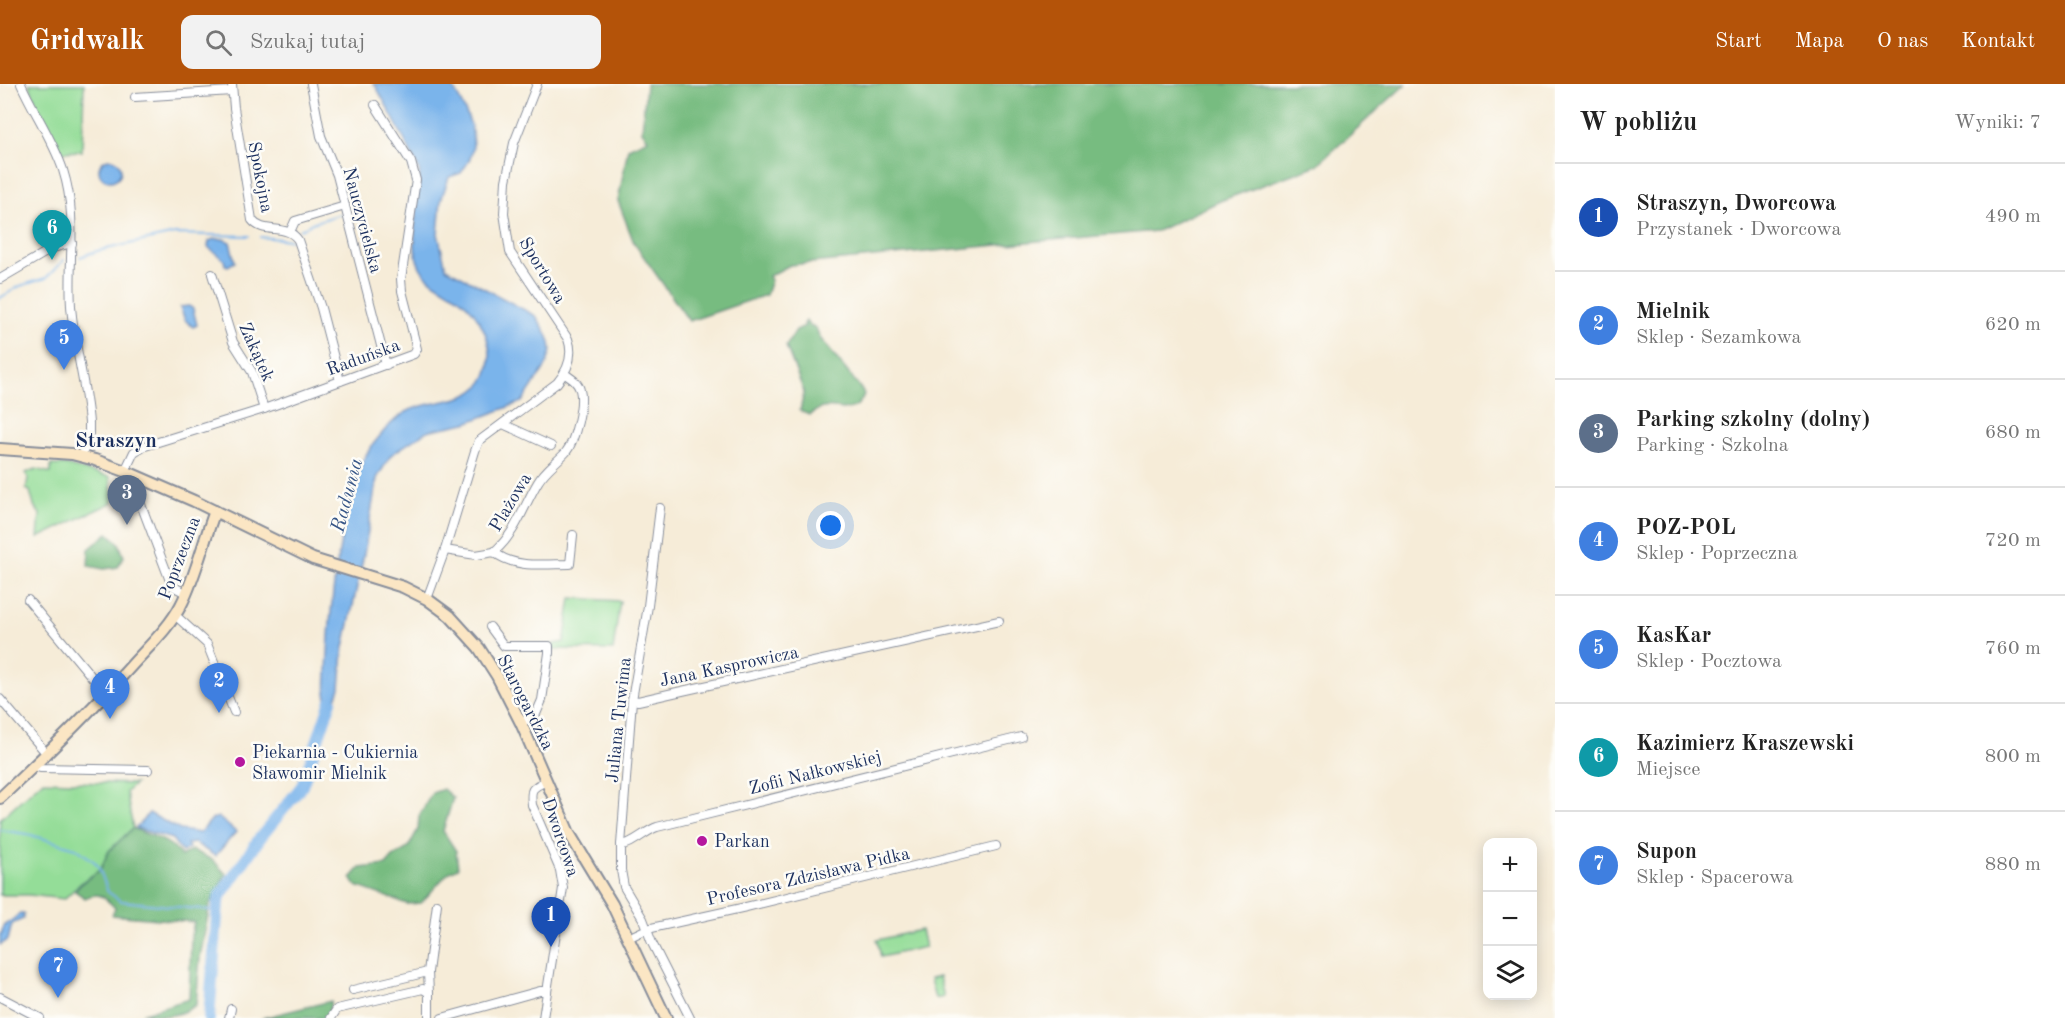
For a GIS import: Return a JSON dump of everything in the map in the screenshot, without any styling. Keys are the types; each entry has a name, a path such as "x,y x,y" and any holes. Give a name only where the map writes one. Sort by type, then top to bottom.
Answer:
{"main road":[{"name":"Starogardzka","path":"0,449 82,457 125,471 304,555 403,587 427,599 455,621 479,648 497,676 521,723 569,833 612,904 666,1018"},
{"name":"Poprzeczna","path":"0,798 106,694 175,615 186,593 214,511"}],"street":[{"path":"21,84 63,169 71,207 71,309 89,423 89,433 82,457"},
{"name":"Nauczycielska","path":"311,84 321,136 337,175 386,365"},
{"name":"Sportowa","path":"537,84 514,143 506,181 504,213 510,252 564,331 571,350 565,374"},
{"path":"135,97 232,87"},
{"name":"Spokojna","path":"232,87 252,220 258,226 290,232 298,240 340,381"},
{"name":"Raduńska","path":"125,471 134,452 142,447 264,409 414,354 417,349 401,279 416,180 411,162 377,108"},
{"path":"290,232 295,220 345,206"},
{"path":"0,279 53,248 72,243"},
{"name":"Zakątek","path":"212,274 233,342 252,372 264,409"},
{"path":"427,599 479,441 557,383 565,374"},
{"name":"Plażowa","path":"494,552 506,542 514,530 538,482 567,451 572,442 581,400 580,390 577,382 565,374"},
{"path":"503,424 551,446"},
{"path":"118,495 134,492 137,495 172,586 186,593"},
{"name":"Juliana Tuwima","path":"660,508 648,606 632,700 621,845 622,882 690,1018"},
{"path":"445,550 476,555 494,552 505,559 525,563 570,564 573,535"},
{"path":"28,600 106,694"},
{"path":"175,615 207,644 234,712"},
{"name":"Jana Kasprowicza","path":"632,700 638,701 999,621"},
{"path":"490,627 504,646 549,646 542,700 536,714 521,723"},
{"path":"0,699 48,753"},
{"name":"Zofii Nałkowskiej","path":"621,845 628,845 640,835 657,827 1021,737"},
{"path":"36,764 40,768 148,771"},
{"name":"Dworcowa","path":"543,1018 563,880 532,805 531,793 534,787 546,782"},
{"name":"Profesora Zdzisława Pidka","path":"628,938 647,929 996,846"},
{"path":"429,1018 428,972 436,904"},
{"path":"353,990 428,972"},
{"path":"331,1018 337,1009 423,989 429,993"},
{"path":"442,1018 547,991"},
{"path":"0,998 40,1018"},
{"path":"229,1018 231,1009"}],"green space":[{"path":"29,84 84,84 82,151 61,152"},
{"path":"646,84 1406,84 1317,165 1220,201 1157,231 790,265 769,276 771,280 766,295 689,321 634,243 618,201 628,148 648,139 642,131"},
{"path":"806,321 810,326 816,328 820,338 864,394 856,406 846,409 822,408 809,415 800,411 804,392 786,346 796,330 805,326"},
{"path":"51,465 66,465 110,477 113,502 38,538 40,514 34,506 30,491 26,489 28,478 26,473 36,469 51,473"},
{"path":"108,533 119,543 124,557 118,567 104,569 88,566 89,549"},
{"path":"571,598 620,601 613,650 553,649 553,644 564,642"},
{"path":"42,781 135,784 126,792 133,828 109,851 100,870 83,881 64,899 29,895 0,895 0,819"},
{"path":"443,789 453,798 443,831 456,851 458,868 448,873 421,903 407,904 356,886 351,878 360,868 386,865 393,857 408,848 418,829 419,816 432,793"},
{"path":"133,828 171,845 181,856 192,850 213,860 226,874 210,904 200,958 196,1005 177,1014 158,1016 144,1013 189,999 191,936 194,922 112,915 115,908 105,898 95,895 85,898 75,891 100,870 109,851"},
{"path":"921,930 925,947 881,957 877,940"},
{"path":"939,977 944,997 935,999 930,979"},
{"path":"331,1001 328,1018 262,1018"}],"water":[{"path":"372,84 451,84 469,118 473,146 470,158 461,173 449,177 441,200 438,234 446,268 536,316 546,332 551,351 546,366 522,402 466,423 427,431 391,455 377,478 364,554 343,652 340,688 325,728 334,586 343,530 360,466 379,437 406,412 427,404 461,397 480,386 486,376 490,354 484,331 472,311 456,296 430,279 419,265 415,249 415,219 419,170 384,101 375,85"},
{"path":"110,159 118,162 121,170 118,178 110,181 102,178 99,170 102,162"},
{"path":"214,239 230,242 235,262 228,266 225,265 224,260 208,247 209,241"},
{"path":"189,306 193,309 197,325 193,327 185,320 180,307"},
{"path":"149,813 180,830 200,833 212,819 218,817 236,832 215,856 195,843 187,844 189,848 182,852 172,839 136,828"},
{"path":"19,914 24,914 23,919 12,924 8,940 0,945 3,926"}],"waterway":[{"path":"300,230 312,223 341,214"},
{"path":"80,257 97,251 175,234 249,236"},
{"path":"260,237 291,240"},
{"path":"0,298 20,286 46,278 64,260"},
{"name":"Radunia","path":"209,1018 220,896 260,838 302,786 331,701"},
{"path":"0,830 27,834 76,848 96,863 108,892 121,901 217,911"}],"place":[{"name":"Kazimierz Kraszewski","path":"52,260"},
{"name":"KasKar","path":"64,370"},
{"name":"Parking szkolny (dolny)","path":"127,525"},
{"name":"Mielnik","path":"219,713"},
{"name":"POZ-POL","path":"110,719"},
{"name":"Piekarnia - Cukiernia Sławomir Mielnik","path":"240,762"},
{"name":"Parkan","path":"702,841"},
{"name":"Straszyn, Dworcowa","path":"551,947"},
{"name":"Supon","path":"58,998"}],"district":[{"name":"Straszyn","path":"116,440"}]}
